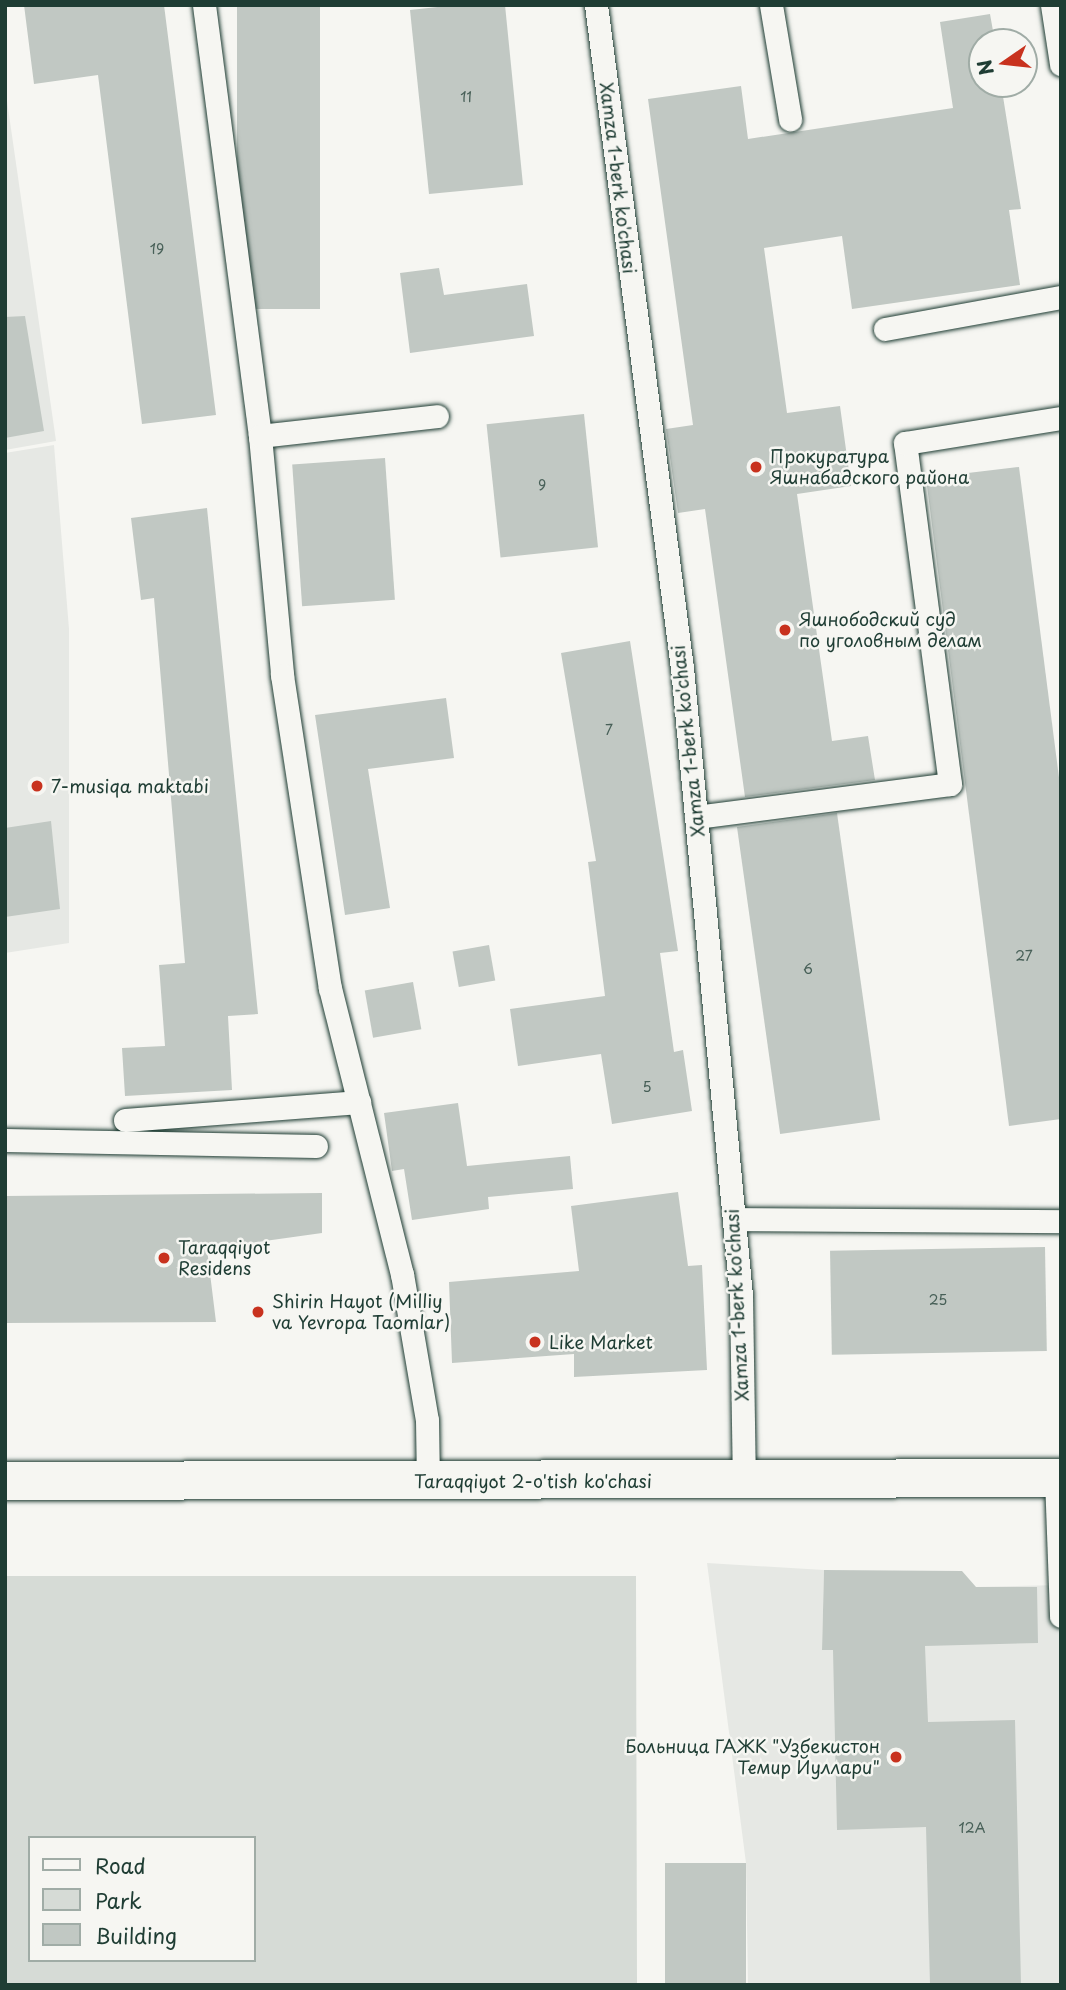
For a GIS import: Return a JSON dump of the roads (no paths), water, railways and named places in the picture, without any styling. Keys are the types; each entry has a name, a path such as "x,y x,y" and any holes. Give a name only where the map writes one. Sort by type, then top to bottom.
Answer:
{"main road":[{"name":"Taraqqiyot 2-o'tish ko'chasi","path":"5,1481 1058,1478"}],"lane":[{"path":"204,5 260,436 282,674 330,988 402,1274 427,1420 428,1481"},
{"name":"Xamza 1-berk ko'chasi","path":"596,5 696,817 734,1219 744,1480"},
{"path":"771,5 790,119"},
{"path":"1052,5 1061,64"},
{"path":"885,329 1061,297"},
{"path":"260,436 437,416"},
{"path":"696,817 950,784 905,443 1061,418"},
{"path":"125,1120 359,1102"},
{"path":"5,1140 316,1146"},
{"path":"734,1219 1061,1221"},
{"path":"1058,1478 1061,1616"}],"place":[{"name":"Прокуратура Яшнабадского района","path":"756,467"},
{"name":"Яшнободский суд по уголовным делам","path":"785,630"},
{"name":"7-musiqa maktabi","path":"37,786"},
{"name":"Taraqqiyot Residens","path":"164,1258"},
{"name":"Shirin Hayot (Milliy va Yevropa Taomlar)","path":"258,1312"},
{"name":"Like Market","path":"535,1342"},
{"name":"Больница ГАЖК \"Узбекистон Темир Йуллари\"","path":"896,1757"}]}
